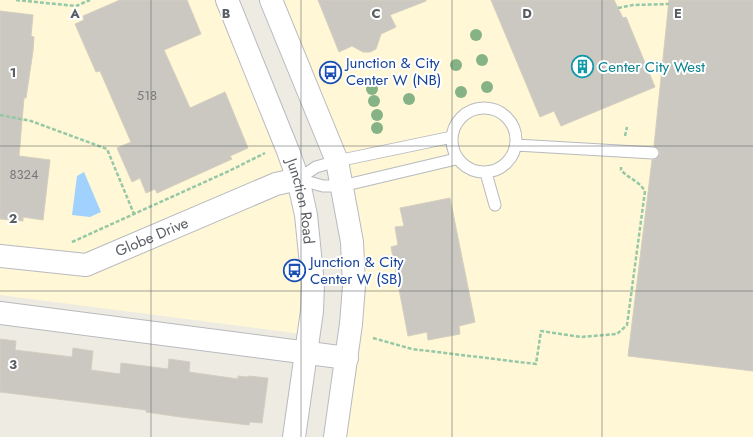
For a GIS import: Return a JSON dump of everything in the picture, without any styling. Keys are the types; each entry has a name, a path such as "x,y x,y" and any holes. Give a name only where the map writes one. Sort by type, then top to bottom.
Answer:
{"street":[{"name":"Junction Road","path":"227,0 268,99 298,179 306,215 313,284 312,311 294,437"},
{"path":"271,0 337,161 352,242 354,286 347,358 335,437"},
{"name":"Globe Drive","path":"0,256 86,265 276,184 298,179"},
{"path":"0,313 347,358"}],"lane":[{"path":"487,108 498,111 507,118 516,134 516,146 512,156 505,165 497,170 486,172 468,168 456,158 452,148 452,137 455,126 461,117 470,111 487,108"},
{"path":"298,179 316,167 337,161 452,137"},
{"path":"516,146 653,153"},
{"path":"298,179 323,186 342,186 456,158"},
{"path":"486,172 495,205"}],"path":[{"path":"16,0 76,6 90,0"},
{"path":"618,8 633,5 669,4"},
{"path":"0,115 31,121 107,148 134,214"},
{"path":"373,338 412,349 536,364 541,331 581,337 617,334 627,325 645,191 639,182 627,176 621,170 627,126"},
{"path":"69,243 229,171 265,153"}],"shaded area":[{"path":"0,0 227,0 288,151 310,335 0,295"},
{"path":"271,0 753,0 753,437 335,437 347,358 347,208"}],"water":[{"path":"84,172 101,212 90,217 72,215 77,176"}],"building":[{"path":"120,0 187,0 201,34 164,50 190,108 225,92 248,148 230,156 232,159 157,193 155,189 146,193 140,178 132,182 117,148 131,142 100,71 96,72 75,24 84,20 83,16"},
{"path":"318,0 426,1 390,15 396,27 381,34 376,49 370,52 363,52 352,46 339,52"},
{"name":"Center City West","path":"491,0 614,0 623,18 626,17 655,87 561,126 554,111 540,117"},
{"path":"669,0 753,0 753,371 628,356 652,160 656,159 660,154 659,150 654,146"},
{"path":"0,11 33,15 31,36 34,37 33,51 26,98 24,98 19,156 50,160 43,220 23,217 23,221 0,219"},
{"path":"450,198 475,322 459,326 460,334 428,340 427,332 408,336 391,247 398,245 395,227 404,226 400,208"},
{"path":"0,339 16,341 15,350 72,357 73,348 93,351 91,370 120,374 121,363 168,369 169,359 190,362 189,372 238,379 238,376 268,378 262,423 250,422 249,425 180,417 146,412 146,410 0,392"}],"place":[{"name":"Center City West","path":"583,67"},
{"name":"Junction & City Center W (NB)","path":"330,72"},
{"name":"Junction & City Center W (SB)","path":"295,271"}]}
